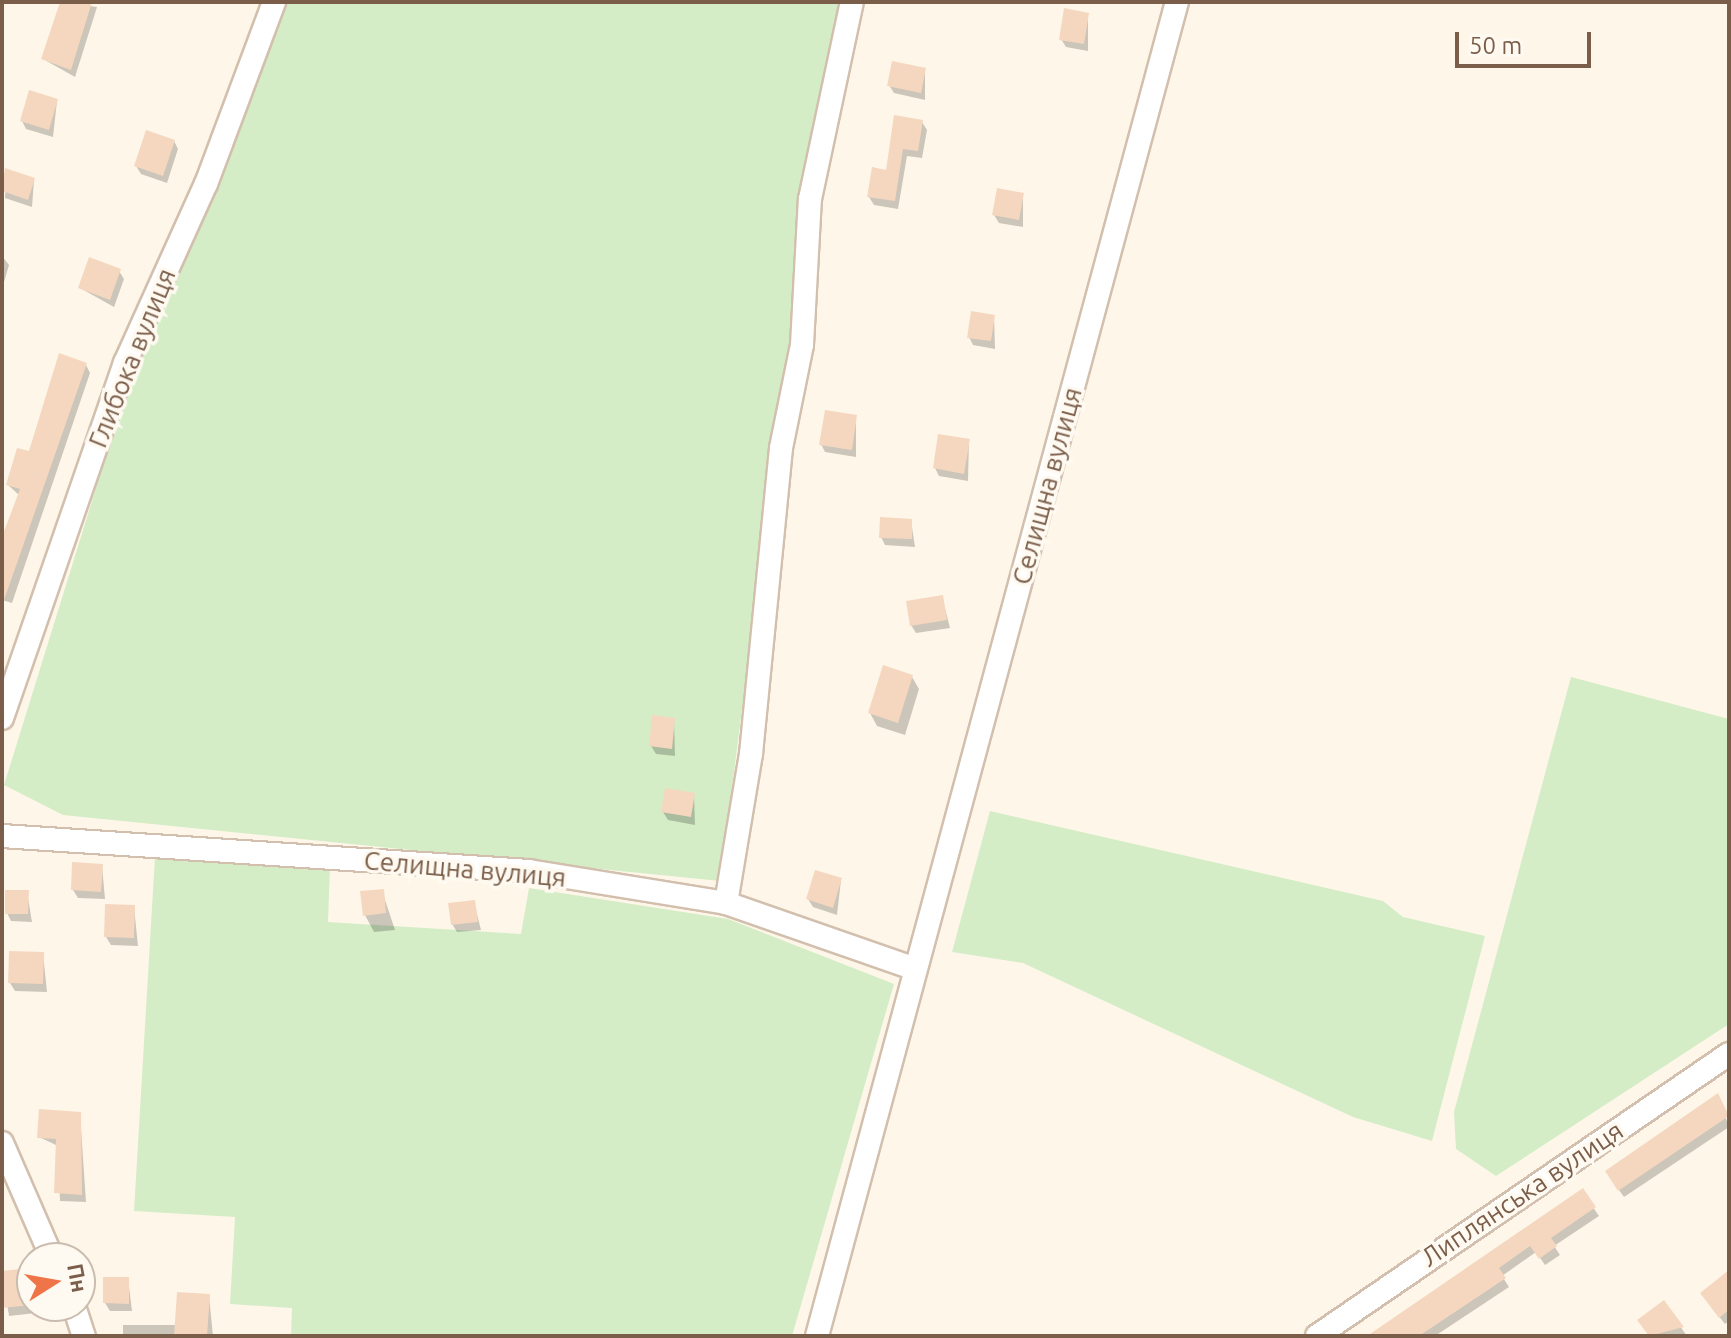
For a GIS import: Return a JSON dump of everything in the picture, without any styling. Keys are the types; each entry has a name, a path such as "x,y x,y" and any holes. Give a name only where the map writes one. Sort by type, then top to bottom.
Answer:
{"street":[{"name":"Глибока вулиця","path":"2,718 125,363 206,184 274,2"},
{"path":"726,903 751,754 781,448 802,345 810,199 852,2"},
{"name":"Селищна вулиця","path":"817,1336 1177,2"},
{"name":"Селищна вулиця","path":"2,836 529,871 726,903 915,969"},
{"name":"Липлянська вулиця","path":"1317,1336 1729,1054"},
{"path":"2,1143 45,1242"}],"green space":[{"path":"282,2 840,2 808,195 720,881 63,815 4,785 132,372"},
{"path":"1571,677 1729,719 1729,1024 1496,1176 1456,1149 1454,1112"},
{"path":"990,811 1383,901 1403,917 1485,936 1432,1141 1353,1117 1023,963 952,952"},
{"path":"155,857 330,868 328,922 521,934 529,888 728,919 894,984 792,1336 291,1336 292,1308 230,1304 235,1217 134,1211"}],"building":[{"path":"60,2 92,2 71,70 41,59"},
{"path":"1064,8 1089,13 1084,44 1059,40"},
{"path":"892,61 926,68 921,93 887,86"},
{"path":"29,90 58,99 49,130 20,121"},
{"path":"894,115 923,120 918,151 903,149 895,201 867,197 872,167 886,170"},
{"path":"146,130 175,140 163,176 134,166"},
{"path":"5,168 35,178 28,200 2,191"},
{"path":"997,188 1024,193 1019,220 992,215"},
{"path":"89,257 121,269 110,300 78,288"},
{"path":"971,311 995,315 991,341 967,338"},
{"path":"59,353 87,363 2,606 2,537 20,489 6,485 17,448 29,451"},
{"path":"825,410 857,415 852,450 819,445"},
{"path":"938,434 970,439 964,474 933,468"},
{"path":"880,517 912,519 912,539 879,538"},
{"path":"943,595 947,620 910,626 906,601"},
{"path":"883,665 913,675 898,723 868,713"},
{"path":"652,715 675,718 672,749 649,746"},
{"path":"665,788 695,793 691,817 661,812"},
{"path":"72,862 103,864 101,892 71,890"},
{"path":"815,870 842,878 833,908 806,899"},
{"path":"384,889 386,913 363,916 360,891"},
{"path":"5,890 29,890 28,914 5,914"},
{"path":"475,900 478,922 451,925 448,903"},
{"path":"105,904 135,905 134,938 104,937"},
{"path":"9,951 44,952 43,984 8,983"},
{"path":"1718,1093 1729,1116 1618,1191 1605,1171"},
{"path":"39,1109 81,1112 82,1195 54,1193 56,1139 37,1138"},
{"path":"1583,1188 1596,1207 1551,1238 1557,1246 1539,1259 1530,1246 1499,1268 1506,1278 1419,1336 1367,1336"},
{"path":"16,1269 16,1307 2,1308 2,1271"},
{"path":"1729,1270 1729,1310 1719,1318 1700,1293"},
{"path":"103,1277 129,1277 129,1304 103,1303"},
{"path":"177,1292 210,1294 207,1336 174,1336"},
{"path":"1664,1300 1684,1327 1649,1336 1637,1320"}]}
